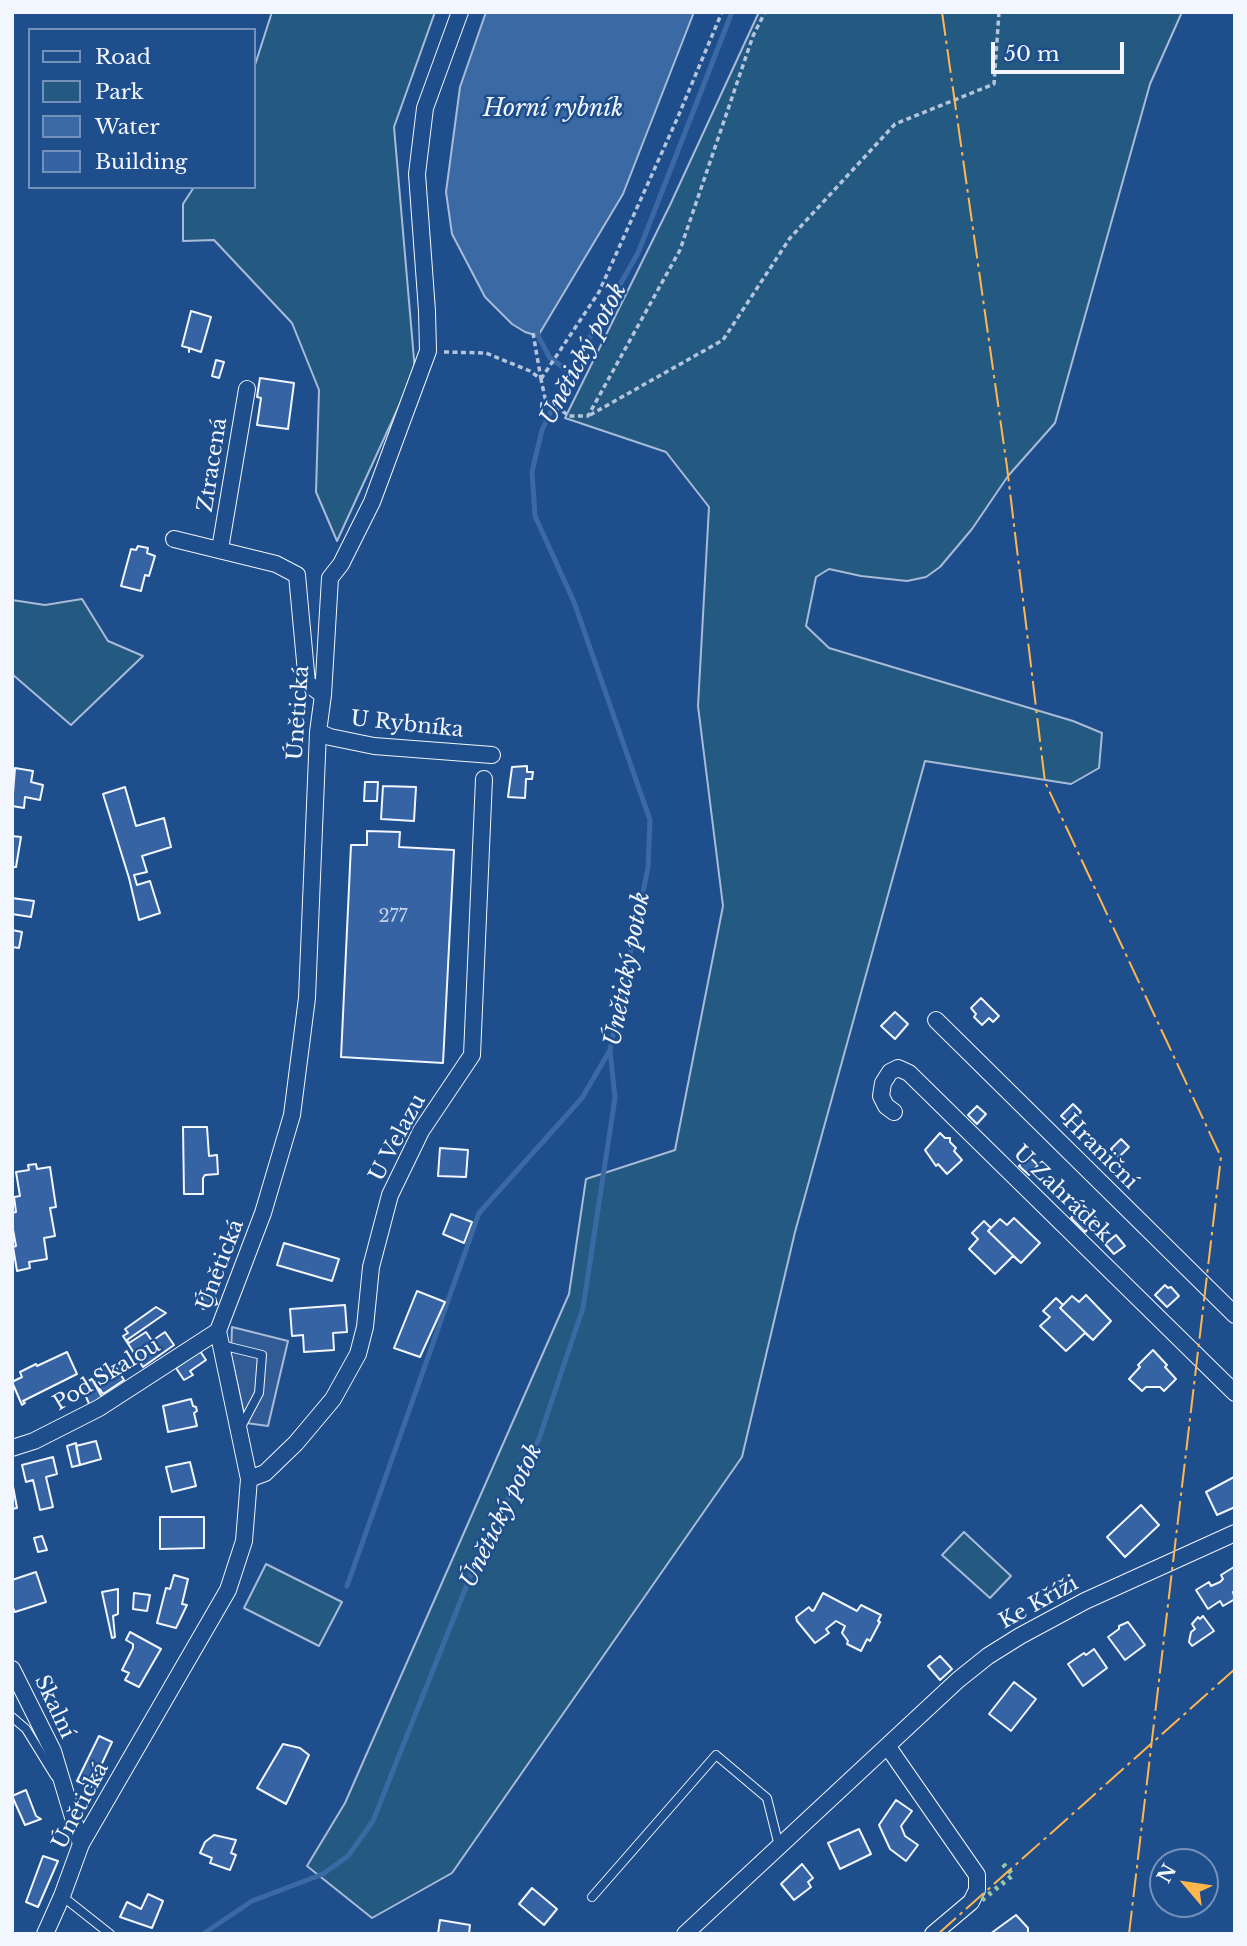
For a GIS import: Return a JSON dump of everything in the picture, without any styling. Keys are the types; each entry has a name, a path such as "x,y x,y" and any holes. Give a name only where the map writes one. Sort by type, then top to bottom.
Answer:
{"street":[{"path":"428,351 417,174 425,108 460,12"},
{"name":"Únětická","path":"45,1934 81,1844 228,1590 244,1541 249,1479 220,1338 263,1213 292,1115 307,998 318,732 323,695 330,578 341,565 372,502 428,351"},
{"name":"Ztracená","path":"220,549 247,389"},
{"path":"174,539 276,564 297,575 307,682 323,695"},
{"name":"U Rybníka","path":"318,732 374,746 492,755"},
{"name":"U Velazu","path":"249,1479 265,1473 296,1443 333,1399 358,1354 366,1327 371,1267 390,1195 421,1131 472,1055 484,779"},
{"name":"Hraniční","path":"936,1020 1235,1315"},
{"name":"U Zahrádek","path":"894,1112 886,1106 881,1097 883,1083 890,1072 898,1068 909,1073 1235,1393"},
{"name":"Pod Skalou","path":"12,1448 34,1441 99,1408 220,1338"},
{"name":"Ke Kříži","path":"685,1934 958,1680 988,1656 1085,1601 1235,1533"},
{"name":"Skalní","path":"12,1669 53,1751 81,1844"},
{"path":"888,1747 977,1875 976,1890 971,1902 933,1934"}],"lane":[{"path":"220,1338 262,1355 258,1393 239,1430"},
{"path":"12,1717 26,1729 65,1793"},
{"path":"592,1897 716,1755 767,1798 779,1846"},
{"path":"62,1896 110,1934"}],"path":[{"path":"541,379 599,292 722,12"},
{"path":"588,416 680,250 753,36 765,12"},
{"path":"533,333 545,398 569,416 588,416 723,340 790,238 895,124 994,84 999,12"},
{"path":"428,351 486,353 530,371 541,379"}],"green space":[{"path":"272,12 435,12 394,127 415,371 337,541 316,492 319,390 292,323 214,240 183,241 183,204 193,189 256,189 256,62"},
{"path":"759,12 1182,12 1150,84 1055,423 1008,476 972,529 940,567 926,577 907,581 829,569 816,577 806,626 829,648 1073,721 1102,733 1099,768 1071,784 925,761 795,1232 742,1457 452,1873 372,1918 307,1866 345,1803 569,1294 586,1179 675,1150 723,906 698,706 709,507 666,452 565,418 670,205"},
{"path":"82,599 108,641 143,656 71,725 12,674 12,600 45,605"},
{"path":"964,1532 1011,1576 990,1598 942,1555"},
{"path":"266,1564 342,1602 319,1646 244,1608"}],"shaded area":[{"path":"232,1327 288,1341 268,1426 246,1423 231,1355"}],"water":[{"name":"Horní rybník","path":"486,12 694,12 623,194 538,336 512,324 485,297 452,234 446,192 460,87"}],"building":[{"path":"191,311 211,317 201,352 182,346"},
{"path":"216,360 224,362 219,378 212,376"},
{"path":"260,378 294,383 288,429 257,425 261,398 257,397"},
{"path":"138,546 148,548 147,553 155,556 149,576 145,575 141,591 121,586 131,549 136,550"},
{"path":"527,766 527,772 533,772 532,779 526,779 525,798 508,797 512,767"},
{"path":"15,768 33,771 31,782 43,785 40,800 25,797 24,808 12,806"},
{"path":"365,782 378,782 377,801 364,801"},
{"path":"383,786 416,787 414,821 381,819"},
{"path":"125,787 136,826 164,818 171,847 142,856 147,872 134,875 137,885 150,881 160,913 139,920 103,794"},
{"path":"367,831 400,832 399,847 454,850 443,1063 341,1057 351,845 367,845"},
{"path":"12,836 21,837 16,867 12,867"},
{"path":"12,898 34,901 31,917 12,914"},
{"path":"12,930 22,932 19,948 12,947"},
{"path":"981,998 999,1016 993,1022 989,1018 982,1025 974,1017 976,1014 971,1008"},
{"path":"895,1012 908,1024 895,1039 881,1026"},
{"path":"1073,1104 1081,1112 1070,1124 1061,1116"},
{"path":"977,1106 986,1114 977,1124 968,1115"},
{"path":"183,1127 207,1127 209,1156 217,1155 218,1174 205,1175 203,1194 184,1194"},
{"path":"940,1133 945,1138 950,1138 956,1148 954,1151 962,1160 947,1174 938,1164 936,1166 925,1150"},
{"path":"1121,1139 1129,1147 1119,1157 1111,1149"},
{"path":"440,1148 468,1150 466,1177 438,1176"},
{"path":"1028,1156 1038,1165 1029,1175 1019,1166"},
{"path":"36,1164 37,1169 50,1167 56,1207 50,1208 55,1236 44,1238 47,1259 29,1262 30,1268 17,1271 12,1224 12,1213 16,1212 14,1197 20,1196 16,1172 29,1170 28,1165"},
{"path":"1083,1205 1098,1220 1085,1232 1071,1218"},
{"path":"451,1214 472,1222 464,1243 443,1234"},
{"path":"1014,1218 1040,1243 1021,1263 988,1231 1000,1219 1007,1225"},
{"path":"984,1221 991,1228 988,1231 1021,1263 1013,1256 995,1274 969,1249 978,1239 972,1233"},
{"path":"1116,1235 1125,1246 1114,1254 1105,1244"},
{"path":"284,1243 339,1259 332,1281 277,1265"},
{"path":"1165,1285 1171,1287 1179,1296 1167,1307 1155,1295"},
{"path":"212,1287 217,1304 203,1309 200,1304 203,1302 200,1291"},
{"path":"417,1291 445,1302 420,1357 394,1348"},
{"path":"1086,1295 1111,1321 1093,1340 1060,1308 1072,1296 1079,1302"},
{"path":"1056,1298 1063,1305 1060,1308 1093,1340 1085,1333 1066,1351 1040,1326 1050,1317 1043,1311"},
{"path":"345,1305 347,1332 333,1333 334,1350 304,1352 303,1335 292,1336 290,1309"},
{"path":"156,1307 166,1313 127,1340 129,1343 146,1332 152,1341 165,1332 174,1345 143,1367 123,1336 128,1333 125,1329"},
{"path":"1153,1350 1176,1379 1164,1391 1160,1387 1146,1387 1142,1391 1129,1379"},
{"path":"200,1351 206,1360 190,1371 193,1375 184,1380 176,1368"},
{"path":"67,1352 77,1374 23,1401 25,1403 22,1405 12,1382 22,1377 20,1372"},
{"path":"114,1364 124,1380 103,1394 95,1382 106,1374 103,1371"},
{"path":"92,1379 103,1399 90,1406 81,1385"},
{"path":"191,1399 197,1411 194,1413 197,1426 168,1432 163,1406"},
{"path":"96,1441 101,1459 80,1465 76,1446"},
{"path":"76,1443 80,1465 72,1467 67,1446"},
{"path":"53,1457 57,1474 46,1477 53,1507 40,1510 33,1480 26,1482 22,1465"},
{"path":"190,1462 196,1486 172,1492 166,1467"},
{"path":"1234,1477 1235,1507 1217,1515 1206,1492"},
{"path":"12,1481 17,1508 12,1509"},
{"path":"1141,1505 1159,1525 1125,1557 1107,1537"},
{"path":"160,1517 204,1517 204,1548 160,1549"},
{"path":"42,1536 47,1550 38,1552 34,1538"},
{"path":"1234,1567 1235,1599 1223,1606 1220,1601 1208,1609 1196,1590 1209,1582 1211,1586 1220,1582 1223,1579 1221,1575"},
{"path":"36,1572 46,1602 15,1612 12,1606 12,1580"},
{"path":"174,1575 188,1579 182,1604 187,1605 176,1628 157,1623 166,1588 170,1589"},
{"path":"118,1589 118,1614 113,1616 115,1637 112,1638 102,1592"},
{"path":"134,1593 150,1595 147,1611 133,1609"},
{"path":"823,1593 857,1611 861,1605 881,1615 870,1641 867,1639 861,1651 847,1644 848,1641 842,1633 845,1626 836,1621 826,1629 829,1633 815,1643 797,1621 796,1617 809,1607 814,1610"},
{"path":"1203,1616 1214,1631 1192,1646 1189,1642 1191,1632 1195,1629 1192,1624 1198,1617 1200,1619"},
{"path":"1128,1622 1145,1645 1125,1660 1108,1637 1119,1629 1119,1626"},
{"path":"130,1632 161,1649 139,1687 125,1680 129,1673 122,1670 133,1648 133,1644 126,1640"},
{"path":"1094,1649 1107,1668 1083,1686 1068,1664"},
{"path":"940,1656 952,1669 940,1680 928,1666"},
{"path":"1014,1682 1036,1699 1011,1731 989,1714"},
{"path":"99,1736 112,1742 91,1787 77,1781"},
{"path":"283,1744 300,1748 309,1755 286,1804 257,1788"},
{"path":"26,1790 36,1816 41,1819 25,1825 12,1796"},
{"path":"896,1800 912,1811 901,1826 905,1836 918,1845 906,1861 890,1849 879,1825"},
{"path":"859,1829 871,1854 840,1869 828,1843"},
{"path":"214,1835 236,1840 231,1853 236,1855 230,1870 210,1863 212,1858 200,1853 205,1842"},
{"path":"43,1856 58,1861 38,1907 26,1902"},
{"path":"802,1864 813,1878 808,1882 811,1887 794,1900 781,1884"},
{"path":"532,1888 557,1909 544,1925 519,1904"},
{"path":"148,1894 163,1901 152,1928 120,1917 127,1902 141,1909"},
{"path":"1016,1915 1028,1928 1028,1934 990,1934"},
{"path":"440,1920 470,1925 469,1934 438,1934"}],"waterway":[{"name":"Únětický potok","path":"203,1934 252,1901 323,1874 348,1856 373,1821 480,1552 539,1439 583,1308 615,1098 610,1050 648,868 650,820 574,602 535,516 532,472 542,430 570,372 638,253 732,12"},
{"path":"537,330 550,358 570,372"},
{"path":"347,1586 479,1213 582,1098 610,1050"}],"hedge":[{"path":"982,1900 1013,1875 1003,1864"}],"power":[{"path":"942,12 1007,467 1045,782 1221,1157 1129,1934"},
{"path":"938,1934 1235,1669"}]}
